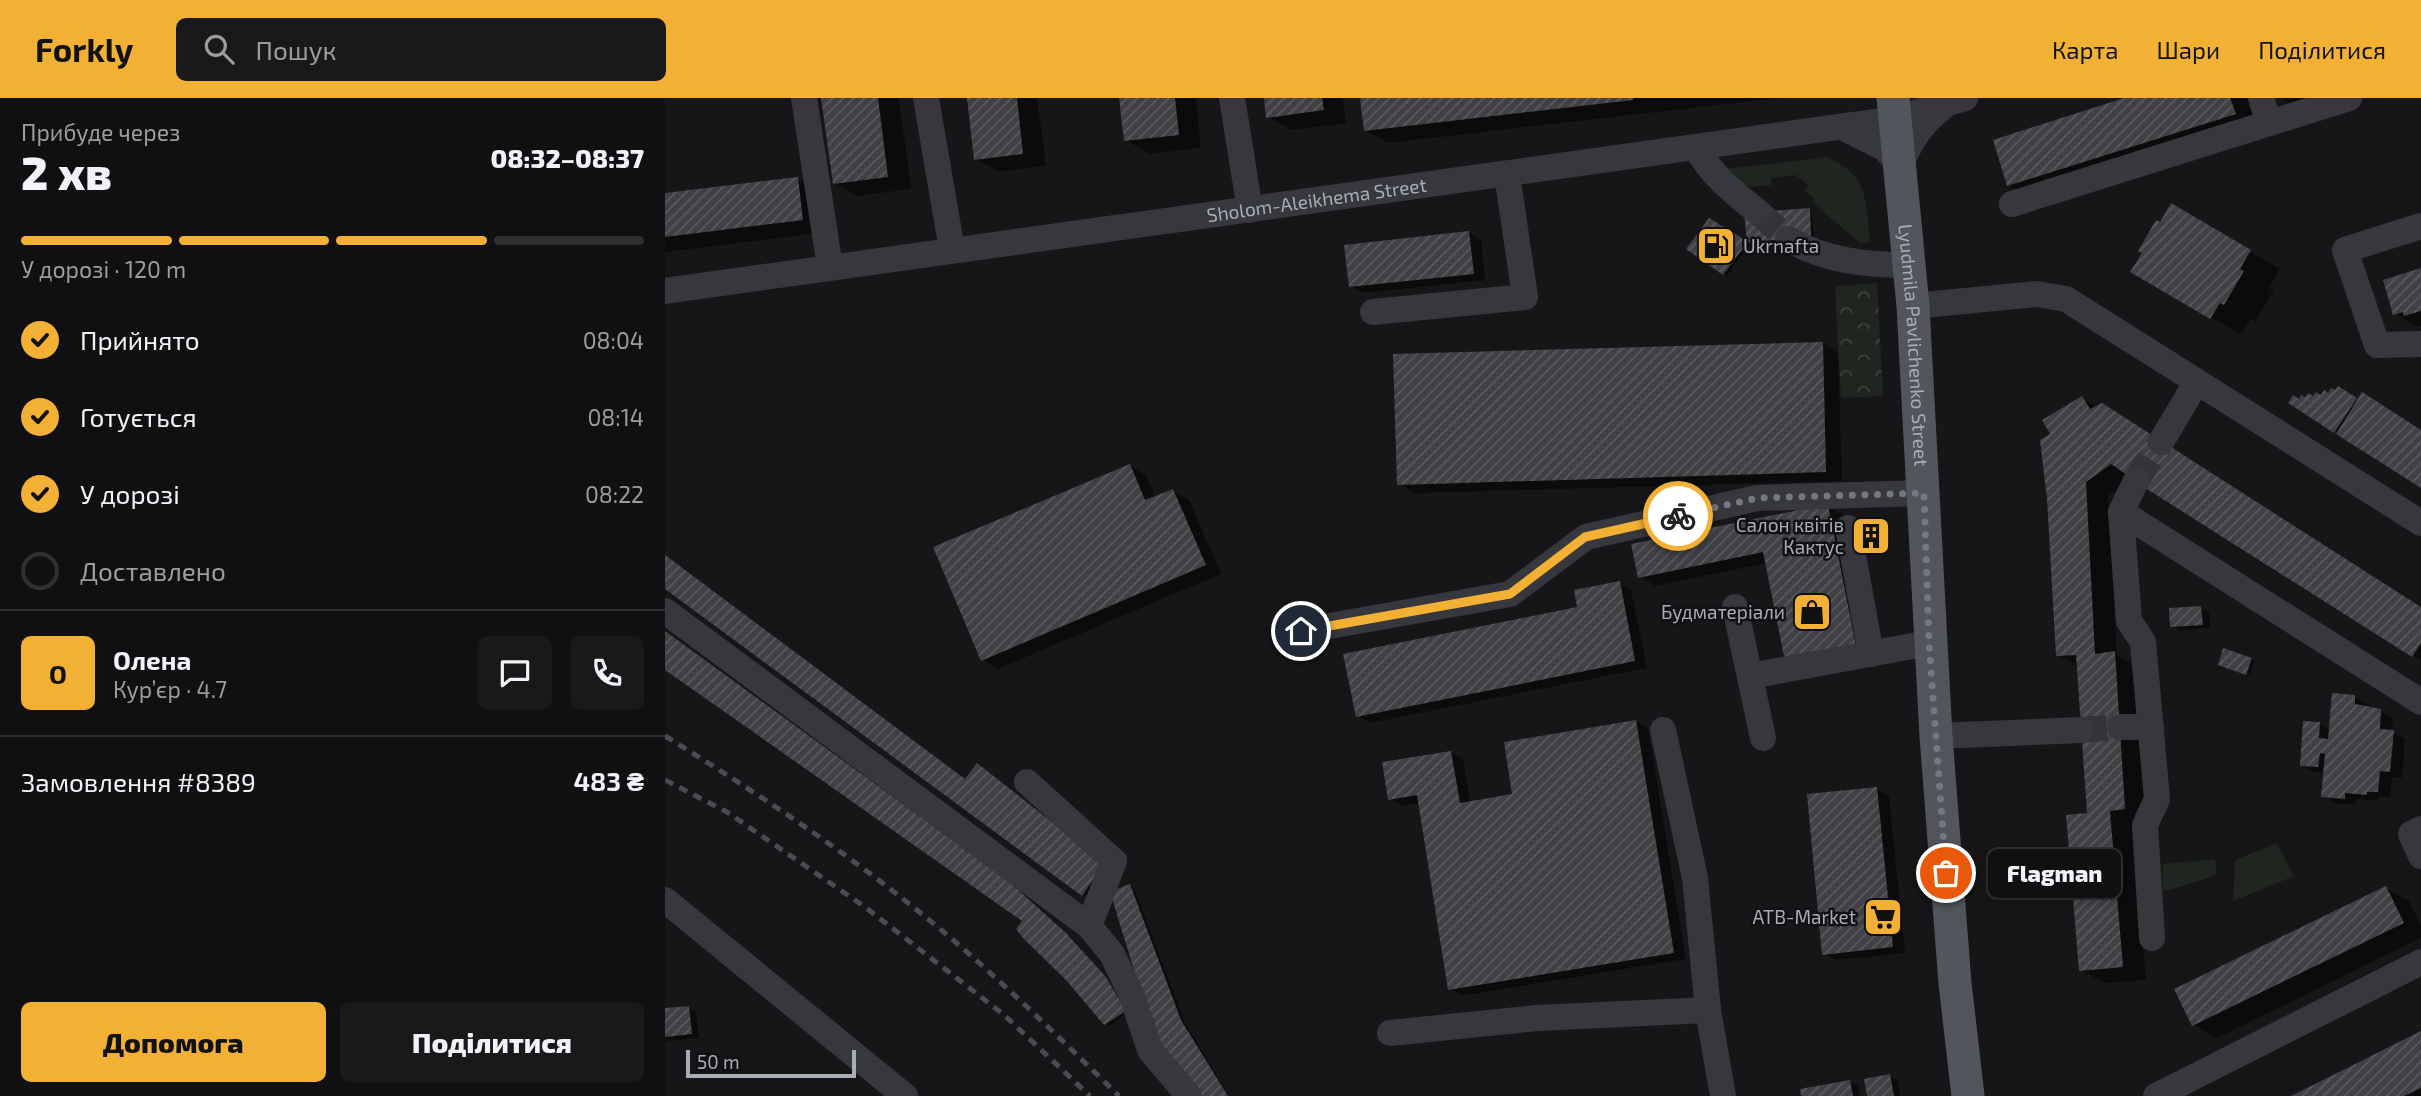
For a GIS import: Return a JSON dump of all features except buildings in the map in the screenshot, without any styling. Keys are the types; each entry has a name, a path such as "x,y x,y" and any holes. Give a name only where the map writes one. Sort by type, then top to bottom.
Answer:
{"main road":[{"name":"Lyudmila Pavlichenko Street","path":"1889,105 1900,165 1910,265 1924,493 1929,643 1955,983 1968,1096"}],"street":[{"path":"804,98 830,267"},
{"path":"926,98 952,250"},
{"path":"1232,98 1250,210"},
{"path":"2261,98 2269,123"},
{"path":"2012,204 2349,98"},
{"path":"1842,127 1884,148 1900,165 1913,138 1946,100"},
{"name":"Sholom-Aleikhema Street","path":"665,291 1842,127 1889,105 1946,100"},
{"path":"1696,147 1705,164 1758,212"},
{"path":"1373,312 1525,297 1507,174"},
{"path":"2421,226 2344,250 2377,345 2421,344"},
{"path":"1788,239 1809,251 1870,265 1910,265"},
{"path":"1913,306 2037,293 2066,299 2421,523"},
{"path":"2161,442 2196,383"},
{"path":"2136,481 2121,512 2129,621 2143,642 2157,799 2145,825 2152,938"},
{"path":"1301,631 1510,594 1585,537 1757,498 1924,493"},
{"path":"2121,512 2421,702"},
{"path":"1849,528 1871,654"},
{"path":"1735,607 1763,738"},
{"path":"665,611 1089,926 1111,954 1132,996 1150,1050 1189,1096"},
{"path":"1750,676 1929,643"},
{"path":"2120,727 2151,727"},
{"path":"1663,730 1695,878 1708,1010 1723,1096"},
{"path":"1936,736 2081,730"},
{"path":"1027,782 1114,861 1089,926"},
{"path":"2421,829 2410,834 2421,856"},
{"path":"665,900 905,1096"},
{"path":"2156,1096 2205,1085 2421,962"},
{"path":"1390,1033 1537,1018 1708,1010"}],"green space":[{"path":"1826,157 1840,164 1858,181 1866,202 1870,242 1860,243 1813,203 1815,200 1805,190 1808,185 1795,175 1771,178 1772,185 1745,187 1726,169"},
{"path":"1877,283 1883,396 1841,398 1835,286"},
{"path":"2277,843 2294,876 2233,901 2235,860"},
{"path":"2215,859 2217,875 2163,892 2163,864"}],"tunnel":[{"path":"1758,212 1788,239"},
{"path":"2136,481 2161,442"},
{"path":"2081,730 2120,727"}],"railway":[{"path":"665,736 817,835 890,889 1001,983 1119,1096"},
{"path":"665,780 727,812 865,907 1003,1014 1090,1096"}],"way so far":[{"path":"1678,516 1757,498 1924,493 1929,643 1946,873"}],"place":[{"name":"Ukrnafta","path":"1716,246"},
{"name":"Салон квітів Кактус","path":"1871,536"},
{"name":"Будматеріали","path":"1812,612"},
{"name":"Flagman","path":"1946,873"},
{"name":"ATB-Market","path":"1883,917"}],"route":[{"path":"1301,631 1510,594 1585,537 1678,516"}]}
